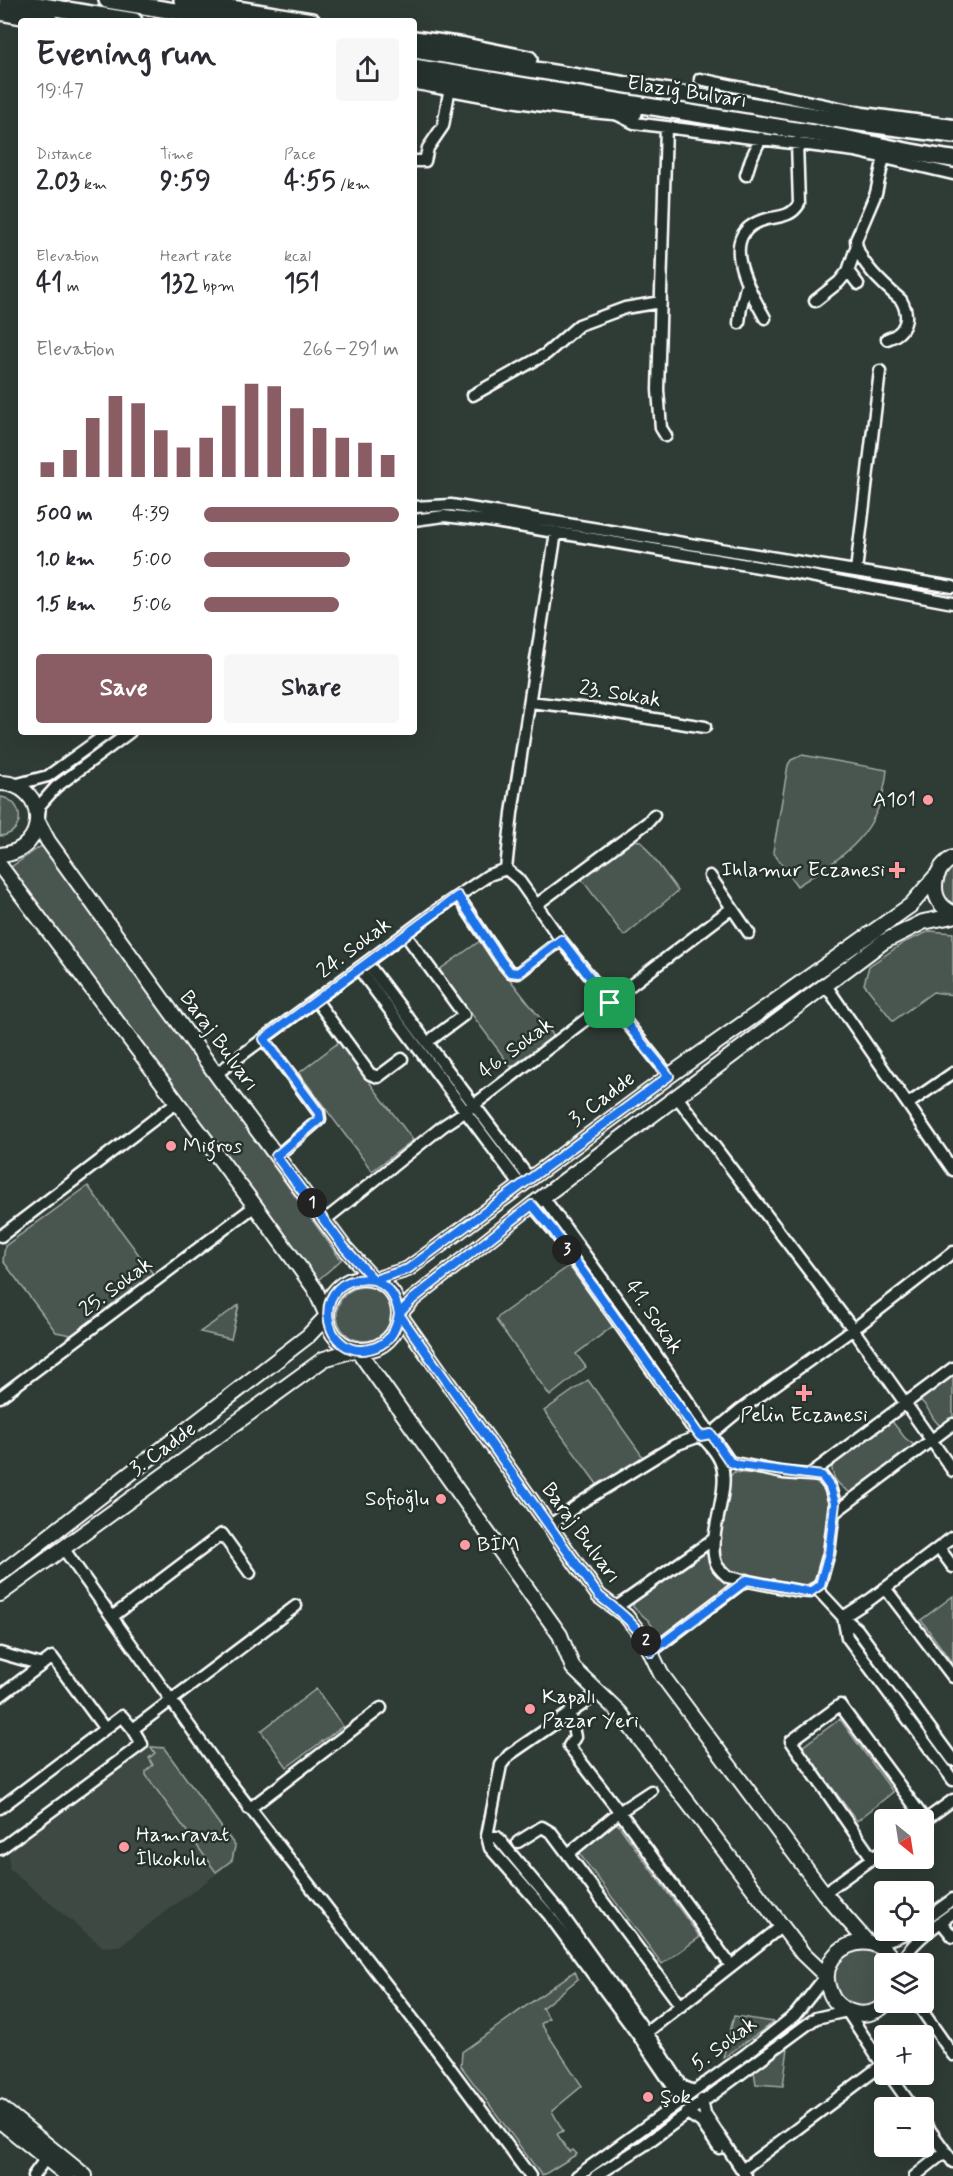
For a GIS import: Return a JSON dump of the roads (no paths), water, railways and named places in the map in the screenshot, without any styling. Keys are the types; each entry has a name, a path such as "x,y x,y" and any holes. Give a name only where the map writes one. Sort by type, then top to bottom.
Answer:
{"highway":[{"path":"7,0 116,18"},
{"path":"107,0 218,18"},
{"path":"182,0 293,18"},
{"path":"0,12 33,18"},
{"path":"417,39 465,46 545,62 613,82"},
{"name":"Elazığ Bulvarı","path":"417,50 852,122 953,135"},
{"name":"Elazığ Bulvarı","path":"417,68 703,117 818,134 921,155 953,159"},
{"path":"417,82 610,112 703,117"}],"main road":[{"path":"0,772 14,785"},
{"path":"0,783 14,785"},
{"name":"Baraj Bulvarı","path":"14,785 25,791 32,800 37,810 38,822 48,841 216,1074 344,1247 374,1280"},
{"path":"0,855 11,853 29,842 38,822"},
{"name":"3. Cadde","path":"374,1280 408,1269 669,1076 911,905 935,877 939,868 950,859 953,845"},
{"path":"0,866 315,1289 336,1338 346,1346 357,1349 369,1349 381,1345 397,1326 399,1314 392,1293 384,1285 362,1278 351,1280 333,1294 328,1305 327,1316"},
{"path":"935,877 936,896 941,904 953,914"},
{"name":"3. Cadde","path":"399,1314 429,1286 537,1201 883,942 923,922 953,914"},
{"name":"Baraj Bulvarı","path":"399,1314 599,1596 626,1616 645,1640 661,1674 824,1893 867,1942 888,1953"},
{"name":"3. Cadde","path":"0,1574 308,1336 327,1316"},
{"path":"357,1349 560,1635 573,1668 620,1713 803,1954 826,1976"},
{"name":"3. Cadde","path":"0,1594 324,1359 357,1349"},
{"path":"867,1942 848,1945 840,1950 828,1966 827,1986 831,1997 847,2011 859,2014 874,2012"},
{"path":"0,2107 85,2176"},
{"path":"0,2121 68,2176"}],"street":[{"path":"700,79 863,113 953,125"},
{"path":"417,161 425,161 428,148 443,126 450,87"},
{"path":"610,112 634,123 855,151 953,174"},
{"path":"666,127 658,390 661,428 666,436"},
{"path":"746,176 761,138"},
{"path":"765,318 741,269 739,243 741,234 748,226 795,211 799,204 797,142"},
{"path":"815,301 839,282 848,271 856,248 856,240 876,193 884,157"},
{"path":"856,248 862,259 906,308 908,317 904,327 895,336 887,339"},
{"path":"848,271 858,284"},
{"path":"739,324 747,283"},
{"path":"473,395 546,354 579,325 625,308 661,302"},
{"path":"856,571 880,371"},
{"path":"417,507 451,505 953,586"},
{"path":"417,520 444,516 556,532 953,603"},
{"path":"556,532 506,869 518,879 561,940 669,1076"},
{"name":"23. Sokak","path":"530,702 705,727"},
{"path":"14,785 48,776 105,735"},
{"path":"38,822 40,805 56,787 126,735"},
{"path":"536,905 648,822 654,815"},
{"name":"24. Sokak","path":"216,1074 489,874 506,869"},
{"path":"710,876 749,933"},
{"path":"458,896 510,972 518,973 561,940"},
{"name":"46. Sokak","path":"325,1220 443,1126 610,1003 732,908"},
{"path":"405,934 464,1015 433,1038"},
{"path":"363,966 526,1182"},
{"path":"825,984 953,1170"},
{"path":"316,1000 370,1074 378,1077 402,1059"},
{"path":"264,1039 319,1113 320,1119 276,1156"},
{"path":"908,1104 953,1073"},
{"path":"677,1097 853,1329 953,1471"},
{"path":"1,1236 177,1102"},
{"name":"41. Sokak","path":"537,1201 560,1239 706,1435 712,1449 726,1464"},
{"name":"25. Sokak","path":"0,1397 255,1206"},
{"path":"549,1526 582,1502 675,1445 706,1435 853,1329 953,1252"},
{"path":"809,1475 953,1368"},
{"path":"834,1513 953,1424"},
{"path":"726,1464 809,1475 822,1476 830,1487 835,1503 829,1553 820,1585 810,1592 798,1591 728,1577 719,1569 715,1560 715,1538 726,1464"},
{"path":"112,1617 222,1534 250,1573"},
{"path":"843,1617 953,1537"},
{"path":"615,1608 715,1538"},
{"path":"63,1548 249,1809 436,2049 530,2176"},
{"path":"939,1548 953,1567"},
{"path":"651,1652 747,1580"},
{"path":"816,1587 857,1629 953,1760"},
{"path":"885,1588 953,1677"},
{"path":"133,1729 296,1606"},
{"path":"843,1617 847,1637 953,1780"},
{"path":"0,1653 42,1665"},
{"path":"0,1696 52,1657 105,1729"},
{"path":"599,1693 509,1755 501,1765 487,1836 490,1848 549,1915 640,2038 676,2091 679,2101"},
{"path":"824,1893 872,1858 790,1741 840,1705 917,1809"},
{"path":"249,1809 381,1708"},
{"path":"570,1712 574,1737 569,1746 731,1966"},
{"path":"0,1808 122,1716 142,1744 0,1849"},
{"path":"568,1854 619,1812 651,1791"},
{"path":"934,1814 953,1800"},
{"path":"518,1842 542,1827 552,1833 681,2006"},
{"path":"487,1836 497,1837 559,1911 647,2032 682,2086 694,2091"},
{"path":"934,1913 953,1899"},
{"path":"907,1953 953,1913"},
{"path":"941,1922 953,1937"},
{"path":"647,2032 782,1926"},
{"path":"867,1942 884,1941"},
{"name":"5. Sokak","path":"577,2176 795,2015 826,1976"},
{"path":"847,2011 874,2053"},
{"name":"5. Sokak","path":"596,2176 687,2114 702,2100 816,2018 847,2011"},
{"path":"924,2013 953,2055"},
{"path":"742,2174 874,2074"},
{"path":"702,2100 705,2114 742,2174"},
{"path":"687,2114 701,2122 742,2174"},
{"path":"934,2136 953,2162"},
{"path":"915,2176 945,2152"},
{"path":"33,2176 46,2158"}],"place":[{"name":"A101","path":"928,800"},
{"name":"Ihlamur Eczanesi","path":"897,870"},
{"name":"Migros","path":"171,1146"},
{"name":"Pelin Eczanesi","path":"804,1393"},
{"name":"Sofioğlu","path":"441,1499"},
{"name":"BİM","path":"465,1545"},
{"name":"Kapalı Pazar Yeri","path":"530,1709"},
{"name":"Hamravat İlkokulu","path":"124,1847"},
{"name":"Şok","path":"648,2097"}]}
